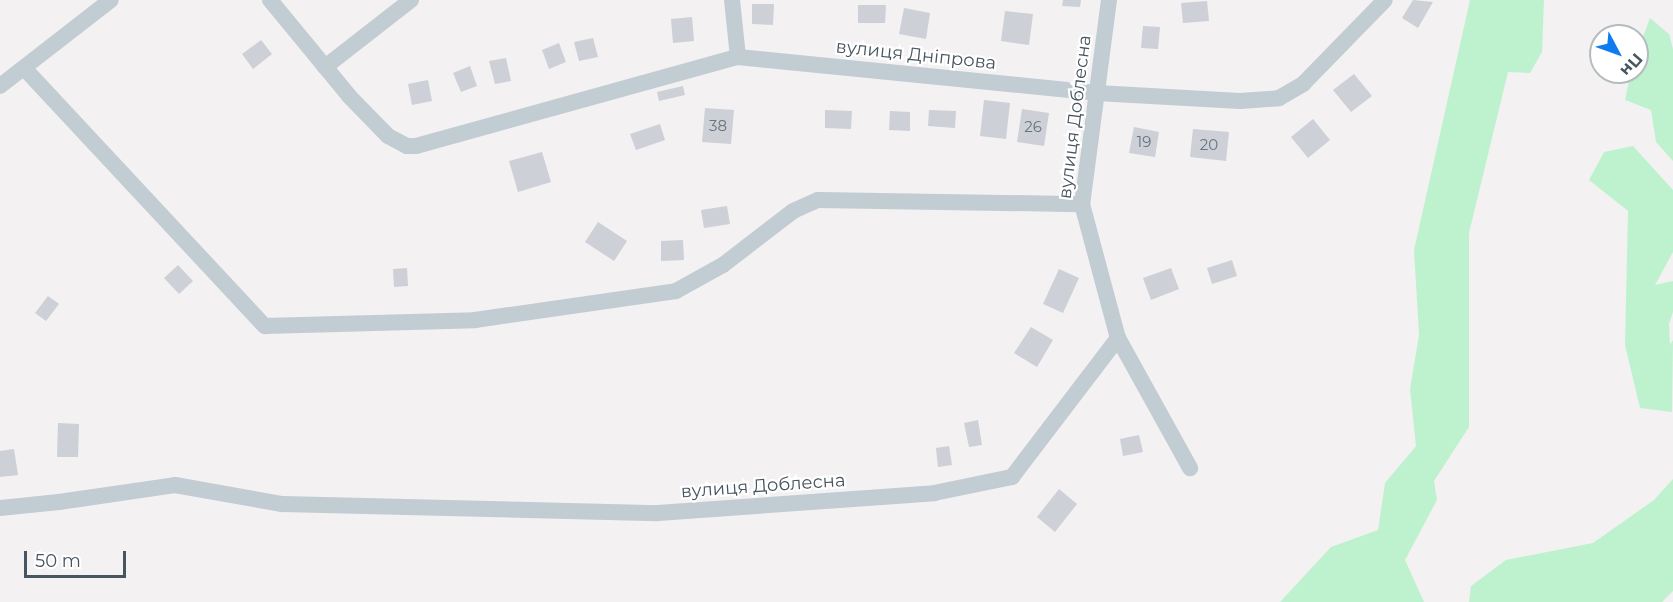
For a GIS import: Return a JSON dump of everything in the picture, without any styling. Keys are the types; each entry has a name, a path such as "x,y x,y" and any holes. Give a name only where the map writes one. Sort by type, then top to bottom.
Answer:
{"street":[{"path":"270,0 325,67 411,0"},
{"path":"732,0 738,57"},
{"name":"вулиця Доблесна","path":"0,508 175,485 282,504 658,513 934,493 1012,477 1118,338 1082,204 1109,0"},
{"name":"вулиця Дніпрова","path":"325,67 388,136 407,146 416,146 738,57 1097,93 1240,101 1279,98 1303,84 1385,0"},
{"path":"0,86 106,2"},
{"path":"24,68 265,326 475,320 676,291 723,265 793,211 818,200 1082,204"},
{"path":"1118,338 1190,468"}],"green space":[{"path":"1470,0 1544,0 1542,52 1530,73 1508,72 1469,233 1469,427 1434,481 1437,500 1405,560 1424,602 1280,602 1331,547 1378,530 1385,483 1416,446 1410,389 1419,335 1414,250"},
{"path":"1650,18 1669,34 1673,49 1673,161 1656,142 1651,110 1625,100 1628,84 1649,84 1648,24"},
{"path":"1633,146 1673,190 1673,252 1655,285 1673,281 1673,312 1669,324 1670,345 1673,340 1672,412 1640,408 1625,345 1628,211 1589,180 1604,152"},
{"path":"1673,479 1673,591 1662,602 1469,602 1471,586 1506,560 1593,543 1654,500"}],"building":[{"path":"1063,0 1081,0 1080,7 1062,6"},
{"path":"1413,0 1433,2 1418,28 1402,18"},
{"path":"1207,1 1209,21 1183,23 1181,3"},
{"path":"752,4 774,4 773,25 752,24"},
{"path":"858,5 886,5 885,23 858,23"},
{"path":"904,8 930,13 926,39 899,34"},
{"path":"1005,11 1033,14 1029,45 1001,41"},
{"path":"692,17 694,41 673,43 671,19"},
{"path":"1143,26 1160,27 1158,49 1141,48"},
{"path":"593,38 598,57 579,61 574,42"},
{"path":"261,40 272,54 253,69 242,54"},
{"path":"559,43 566,62 549,69 542,50"},
{"path":"506,58 511,81 495,84 489,61"},
{"path":"470,66 477,86 461,92 453,73"},
{"path":"1354,74 1372,96 1351,112 1333,90"},
{"path":"428,80 432,101 412,105 408,84"},
{"path":"683,86 685,95 659,101 657,92"},
{"path":"984,100 1010,103 1006,139 980,136"},
{"path":"705,108 734,110 731,144 702,142"},
{"path":"1022,109 1049,113 1044,146 1017,142"},
{"path":"825,110 852,111 851,129 825,128"},
{"path":"929,110 956,111 955,128 928,126"},
{"path":"890,111 910,112 910,131 889,130"},
{"path":"1313,119 1330,140 1308,158 1291,137"},
{"path":"660,124 665,140 636,150 630,134"},
{"path":"1134,127 1159,132 1155,157 1129,153"},
{"path":"1193,129 1229,132 1226,161 1190,157"},
{"path":"542,152 551,182 518,192 509,161"},
{"path":"727,206 730,224 704,228 701,210"},
{"path":"598,222 627,241 614,261 585,242"},
{"path":"683,240 684,260 661,261 661,241"},
{"path":"1232,260 1237,276 1212,284 1207,268"},
{"path":"178,265 193,281 179,294 164,278"},
{"path":"407,268 408,286 394,287 393,269"},
{"path":"1171,268 1179,289 1151,300 1143,278"},
{"path":"1059,269 1079,278 1063,313 1043,304"},
{"path":"48,296 59,304 46,321 35,313"},
{"path":"1031,327 1053,340 1037,367 1014,353"},
{"path":"978,420 982,445 969,447 964,423"},
{"path":"58,423 79,424 78,457 57,457"},
{"path":"1139,435 1143,452 1123,456 1120,439"},
{"path":"949,446 952,465 938,467 936,448"},
{"path":"14,449 18,475 0,477 0,451"},
{"path":"1059,489 1077,504 1055,532 1037,517"}]}
